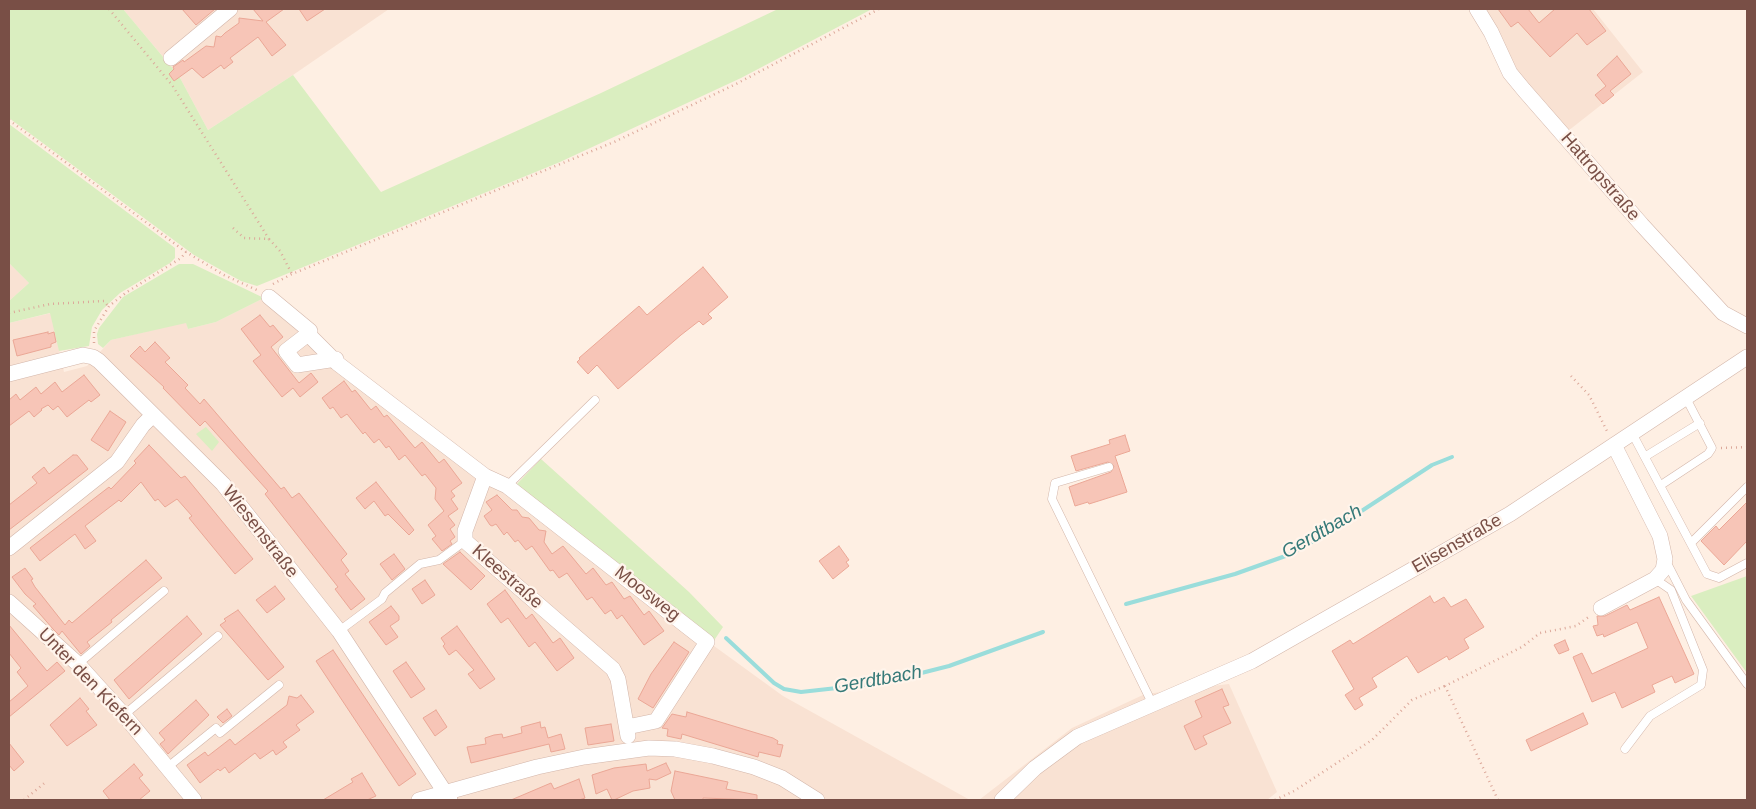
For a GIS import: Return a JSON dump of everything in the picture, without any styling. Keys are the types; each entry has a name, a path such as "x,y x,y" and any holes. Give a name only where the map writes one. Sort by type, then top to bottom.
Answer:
{"street":[{"path":"171,58 230,9"},
{"name":"Hattropstraße","path":"1477,9 1510,73 1524,90 1642,225 1723,313 1747,326"},
{"path":"265,295 310,332 308,334 338,363 485,476"},
{"path":"308,334 286,351 297,365 336,359"},
{"path":"9,374 83,355 93,357"},
{"name":"Wiesenstraße","path":"93,357 223,484 339,631 448,796"},
{"name":"Elisenstraße","path":"1002,800 1036,768 1078,736 1252,661 1510,514 1747,357"},
{"path":"9,548 107,472 117,462 153,414"},
{"path":"1601,608 1655,578 1663,570 1665,559 1660,536 1614,445"},
{"name":"Moosweg","path":"485,476 507,486 707,642 656,721 627,727"},
{"name":"Kleestraße","path":"485,476 465,531 466,541 613,668 618,679 631,749"},
{"name":"Unter den Kiefern","path":"9,602 78,664 168,766 194,800"},
{"path":"419,800 448,796 537,767 631,749 675,749 714,756 782,778 817,800"}],"lane":[{"path":"1661,485 1708,454 1712,448 1686,398"},
{"path":"507,486 595,400"},
{"path":"1646,456 1700,423"},
{"path":"1632,432 1707,574 1719,578 1747,563"},
{"path":"1109,467 1055,483 1052,499 1152,703"},
{"path":"1691,543 1747,487"},
{"path":"339,631 382,599 384,593 420,564 439,560 466,541"},
{"path":"1665,559 1686,600 1747,684"},
{"path":"1625,749 1650,716 1701,685 1703,670 1672,590 1655,578"},
{"path":"78,664 164,591"},
{"path":"124,715 218,636"},
{"path":"168,766 216,728 220,733 279,685"}],"path":[{"path":"109,9 172,85 269,239 280,251 292,274"},
{"path":"9,120 186,252 224,275 265,295 292,274 614,142 736,84 879,9"},
{"path":"233,228 244,238 269,239"},
{"path":"93,357 94,330 108,306 181,258 186,252"},
{"path":"9,313 50,304 104,301 108,306"},
{"path":"1571,376 1589,395 1614,445"},
{"path":"1712,448 1747,448"},
{"path":"1275,800 1372,740 1412,700 1445,686 1522,647 1540,634 1576,626 1601,608"},
{"path":"1445,686 1498,800"},
{"path":"24,800 47,780"}],"shaded area":[{"path":"123,9 389,9 293,75 208,130 179,76"},
{"path":"1484,9 1593,9 1643,72 1568,131 1515,72"},
{"path":"9,263 29,283 9,301"},
{"path":"264,298 554,530 783,696 970,800 9,800 9,323 51,313 64,372 87,366 111,340 186,322 188,329 216,322"},
{"path":"1229,684 1277,792 1267,800 979,800 1072,728 1145,694"}],"green space":[{"path":"9,9 123,9 179,76 208,130 293,75 381,192 601,93 778,9 872,9 741,78 560,162 257,286 241,281 194,255 9,118"},
{"path":"9,124 175,248 175,258 170,263 120,293 102,310 92,327 89,346 59,351 50,313 9,323 9,301 29,283 9,263"},
{"path":"179,264 193,264 264,298 216,322 188,329 186,323 111,340 103,348 98,344 97,334 99,328 123,297"},
{"path":"206,427 219,442 212,451 196,434"},
{"path":"541,459 689,592 723,627 713,642 515,486"},
{"path":"1747,576 1747,673 1691,596"}],"building":[{"path":"182,9 215,9 196,25"},
{"path":"253,9 284,9 266,22 286,45 272,56 258,37 230,58 233,62 224,69 221,65 203,78 192,68 174,81 169,74 174,69 173,67 183,60 184,62 206,46 214,47 216,36 221,37 239,23 239,18 263,21"},
{"path":"299,9 325,9 307,21"},
{"path":"1498,9 1528,9 1539,23 1555,9 1589,9 1606,31 1587,45 1577,33 1550,57 1518,22 1511,27"},
{"path":"1617,56 1631,74 1610,91 1614,95 1603,104 1595,95 1606,86 1597,75"},
{"path":"703,267 728,297 708,314 712,318 703,325 699,321 618,389 597,365 588,374 577,362 579,358 639,306 647,315"},
{"path":"260,315 270,327 273,325 283,337 271,347 299,383 311,373 318,382 300,397 293,388 282,397 253,361 261,355 241,329"},
{"path":"48,332 48,334 54,332 56,342 51,344 51,347 17,356 13,340"},
{"path":"155,342 170,358 165,362 188,385 185,388 200,404 204,399 281,489 284,487 292,498 299,493 347,554 341,560 349,571 345,574 365,599 351,610 335,589 338,587 265,494 268,491 205,421 200,426 164,387 130,356 140,346 145,352"},
{"path":"84,375 100,395 91,402 89,400 67,417 58,406 53,410 48,405 41,409 34,417 29,411 9,426 9,400 16,394 20,400 36,387 41,394 55,382 62,392"},
{"path":"344,381 352,392 355,390 371,410 376,406 384,417 387,415 415,448 422,442 439,463 444,459 462,483 451,491 455,496 451,499 458,509 448,516 455,525 450,529 455,537 450,541 452,544 442,551 432,539 436,536 428,525 444,511 435,499 436,488 425,474 422,476 405,455 399,460 389,446 386,448 379,439 374,443 365,432 363,434 347,414 341,418 333,407 330,409 322,398"},
{"path":"110,411 126,422 108,451 91,440"},
{"path":"1125,435 1130,451 1115,456 1127,492 1089,504 1088,502 1075,506 1069,487 1111,472 1114,466 1108,462 1076,471 1071,456 1110,444 1109,440"},
{"path":"149,445 181,478 185,476 253,559 235,574 189,518 192,516 177,499 165,507 158,499 155,501 141,482 121,502 119,500 85,526 96,541 85,549 75,534 40,561 30,548 109,487 111,489 136,463 134,461"},
{"path":"73,455 77,455 88,469 9,530 9,505 37,483 32,477 44,467 49,474"},
{"path":"376,482 414,530 409,535 388,514 385,516 374,501 365,509 356,498"},
{"path":"497,495 512,510 517,510 522,517 529,518 539,530 546,531 544,542 552,554 563,546 586,574 593,568 606,585 612,582 624,599 630,596 644,615 649,611 664,631 644,645 622,615 617,619 611,610 605,614 592,597 587,600 567,573 559,578 553,570 550,571 532,546 526,550 518,540 515,542 507,532 504,535 496,524 490,525 484,516 492,510 486,502"},
{"path":"1747,502 1747,541 1724,565 1701,541 1716,526 1719,530"},
{"path":"839,546 849,560 846,562 849,566 833,579 819,561"},
{"path":"460,552 485,576 471,590 443,564"},
{"path":"394,554 405,569 392,580 380,564"},
{"path":"146,560 162,578 87,642 90,646 81,654 62,631 59,635 53,629 33,606 36,604 25,594 12,577 25,568 33,579 31,580 35,587 65,625 69,620 72,623"},
{"path":"425,580 435,595 422,604 412,589"},
{"path":"275,586 285,599 267,613 256,600"},
{"path":"505,590 526,619 532,614 553,643 560,638 574,658 557,671 535,642 529,647 508,618 501,623 487,604"},
{"path":"1430,596 1434,603 1444,597 1451,607 1466,599 1484,627 1464,639 1469,648 1449,660 1447,656 1418,673 1407,656 1372,678 1377,687 1359,698 1363,705 1355,710 1345,695 1354,689 1332,651 1350,640 1353,644"},
{"path":"1659,597 1694,674 1675,683 1672,676 1652,685 1655,692 1622,708 1615,692 1592,702 1573,657 1582,653 1592,674 1648,648 1637,622 1604,637 1603,634 1597,636 1593,626 1598,625 1597,616 1605,616 1627,605 1630,610"},
{"path":"391,606 399,616 399,620 390,626 398,637 386,645 369,622"},
{"path":"238,610 284,667 268,680 220,625 226,621 224,619"},
{"path":"187,616 202,634 129,699 114,680"},
{"path":"9,625 47,671 57,662 65,671 9,717 9,702 28,686 17,672 21,668 9,653"},
{"path":"457,626 495,679 480,689 468,674 474,670 456,650 449,655 443,646 445,644 441,638"},
{"path":"1565,640 1569,650 1559,654 1554,645"},
{"path":"674,642 689,652 653,708 638,699 651,674"},
{"path":"333,650 416,774 399,786 316,661"},
{"path":"406,662 425,689 411,698 393,671"},
{"path":"1222,689 1229,705 1223,707 1231,723 1203,736 1207,744 1195,750 1184,726 1202,717 1195,701"},
{"path":"301,695 314,712 296,725 300,730 283,742 287,747 276,755 273,750 260,759 255,753 229,773 225,767 220,771 218,769 200,783 187,765 205,752 208,756 230,739 235,745 287,705 289,696 297,698"},
{"path":"80,698 89,709 86,711 97,725 67,746 50,725"},
{"path":"196,700 209,715 168,754 160,744 165,740 159,733"},
{"path":"227,709 232,716 223,723 217,717"},
{"path":"436,710 447,727 435,736 423,718"},
{"path":"687,712 773,738 778,741 777,744 783,745 780,757 759,752 758,757 682,734 681,739 667,736 668,729 662,728 672,714 686,717"},
{"path":"1583,713 1588,724 1531,751 1526,740"},
{"path":"540,722 541,728 545,727 548,738 561,734 565,749 551,752 549,744 471,763 467,747 486,744 485,738 494,735 502,734 503,738 522,733 521,727"},
{"path":"611,724 614,741 588,745 585,728"},
{"path":"9,743 24,762 14,771 9,765"},
{"path":"666,763 671,773 656,780 649,779 650,788 633,791 614,800 612,800 607,789 596,794 592,775 614,768 646,764 647,771"},
{"path":"134,764 143,775 139,778 150,791 139,800 110,800 103,791"},
{"path":"675,771 728,782 726,789 757,795 757,800 703,798 703,800 675,800 671,791"},
{"path":"362,773 376,796 367,800 323,800 353,782 351,779"},
{"path":"579,779 585,798 579,800 511,800 551,783 554,789"}],"waterway":[{"name":"Gerdtbach","path":"1126,604 1235,574 1291,554 1334,529 1432,465 1452,457"},
{"name":"Gerdtbach","path":"726,638 774,683 784,689 801,692 882,683 949,666 1043,632"}]}
